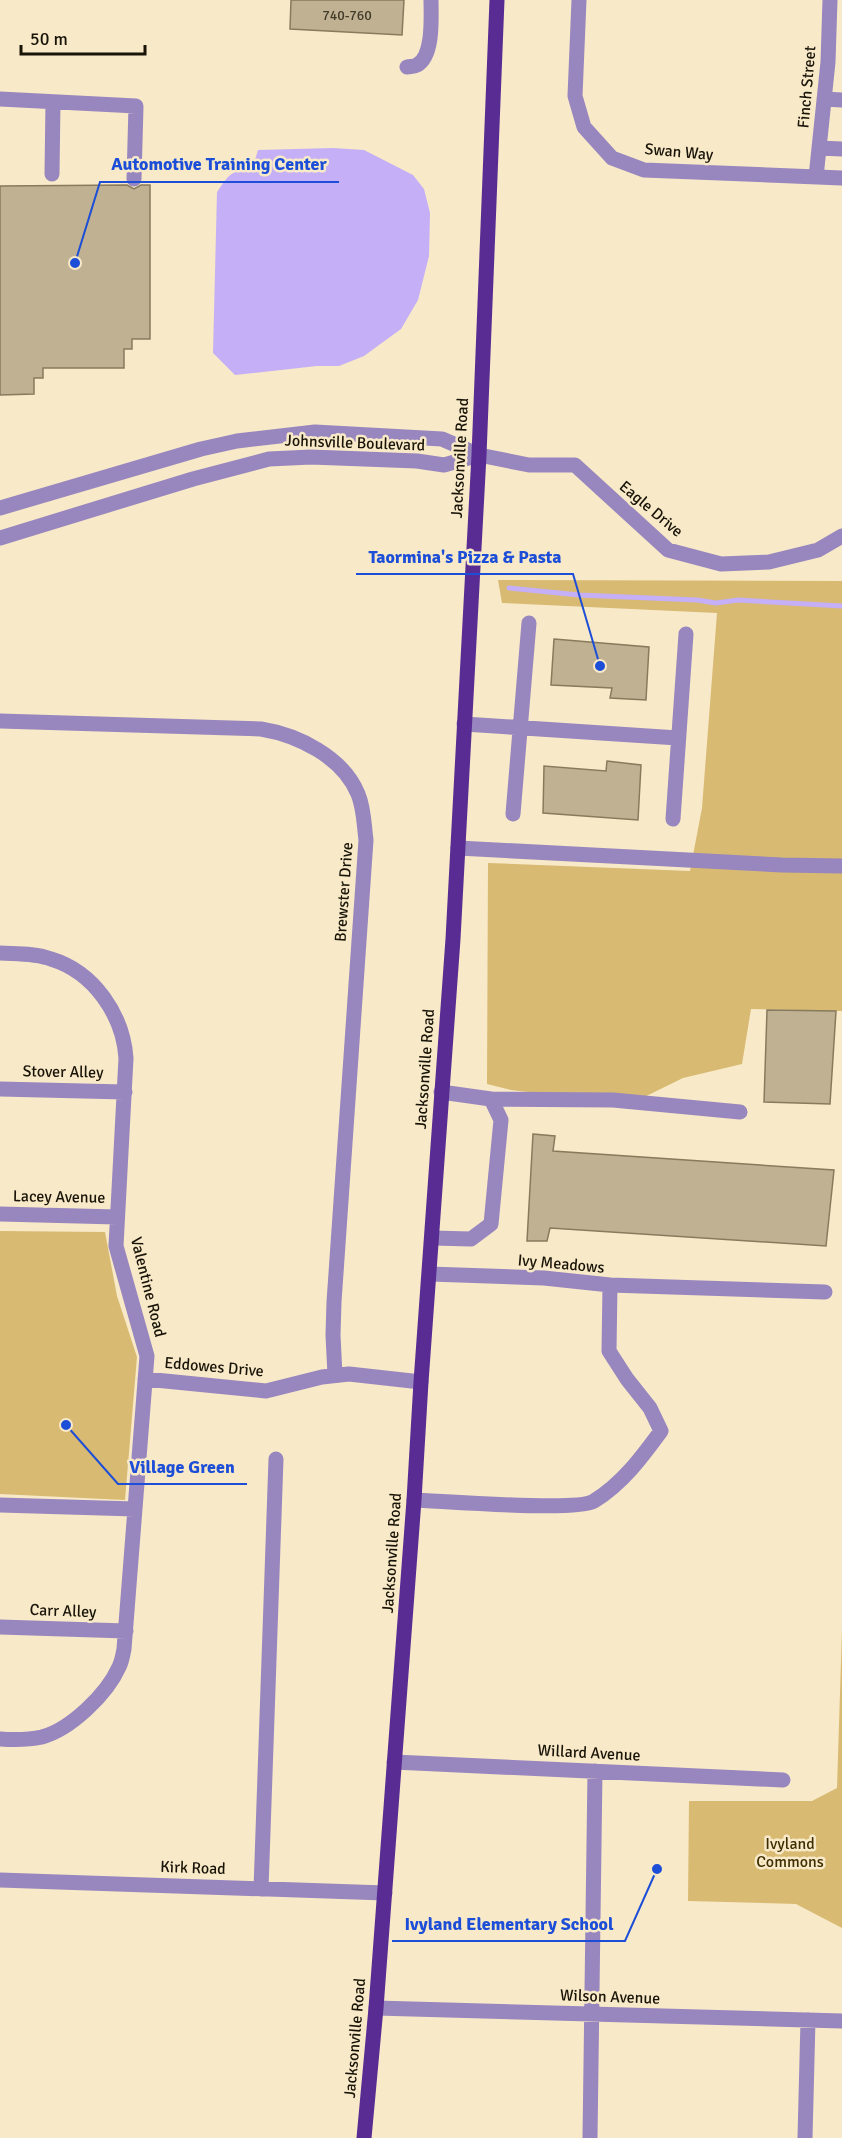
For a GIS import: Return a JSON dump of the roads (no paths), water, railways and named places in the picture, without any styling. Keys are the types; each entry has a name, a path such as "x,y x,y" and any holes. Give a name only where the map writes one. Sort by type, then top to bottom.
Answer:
{"main road":[{"name":"Jacksonville Road","path":"364,2138 376,2008 414,1500 458,848 479,455 497,0"}],"street":[{"path":"407,67 417,65 424,58 430,42 431,0"},
{"name":"Swan Way","path":"579,0 575,96 584,127 612,158 644,170 842,178"},
{"name":"Finch Street","path":"816,177 824,99 835,57 834,6"},
{"path":"0,99 136,106 134,179"},
{"path":"824,99 842,100"},
{"path":"52,174 53,102"},
{"path":"819,148 842,149"},
{"name":"Johnsville Boulevard","path":"0,508 201,449 237,441 315,432 441,439 479,455"},
{"name":"Johnsville Boulevard","path":"0,538 193,479 269,459 311,457 417,461 444,465 479,455"},
{"name":"Eagle Drive","path":"479,455 529,465 575,465 668,550 721,564 769,562 818,550 842,536"},
{"path":"513,814 529,623"},
{"path":"673,819 686,634"},
{"name":"Brewster Drive","path":"0,721 276,731 316,748 327,756 337,764 358,794 366,840 334,1302 333,1335 336,1375"},
{"path":"464,724 678,738"},
{"path":"458,848 842,866"},
{"name":"Valentine Road","path":"0,953 37,955 66,964 89,981 109,1004 122,1031 126,1058 116,1246 147,1356 126,1631 120,1666 103,1694 52,1733 24,1739 0,1739"},
{"name":"Stover Alley","path":"0,1089 125,1092"},
{"path":"441,1092 491,1099 613,1100 740,1112"},
{"path":"432,1238 471,1239 491,1224 501,1120 491,1099"},
{"name":"Lacey Avenue","path":"0,1214 117,1217"},
{"name":"Ivy Meadows","path":"414,1500 556,1506 592,1503 633,1469 661,1431 650,1408 609,1351 610,1285 544,1278 430,1274"},
{"path":"610,1285 825,1292"},
{"name":"Eddowes Drive","path":"145,1379 266,1391 349,1374 421,1382"},
{"path":"261,1889 276,1459"},
{"path":"0,1505 135,1509"},
{"name":"Carr Alley","path":"0,1627 126,1631"},
{"name":"Willard Avenue","path":"394,1762 783,1780"},
{"path":"590,2138 595,1771"},
{"name":"Kirk Road","path":"0,1880 385,1893"},
{"name":"Wilson Avenue","path":"376,2008 842,2021"},
{"path":"805,2138 808,2020"}],"waterway":[{"path":"509,588 579,595 697,600 716,603 738,600 842,606"}],"place":[{"name":"Automotive Training Center","path":"75,263"},
{"name":"Taormina's Pizza & Pasta","path":"600,666"},
{"name":"Village Green","path":"66,1425"},
{"name":"Ivyland Elementary School","path":"657,1869"}],"park label":[{"name":"Ivyland Commons","path":"790,1853"}]}
